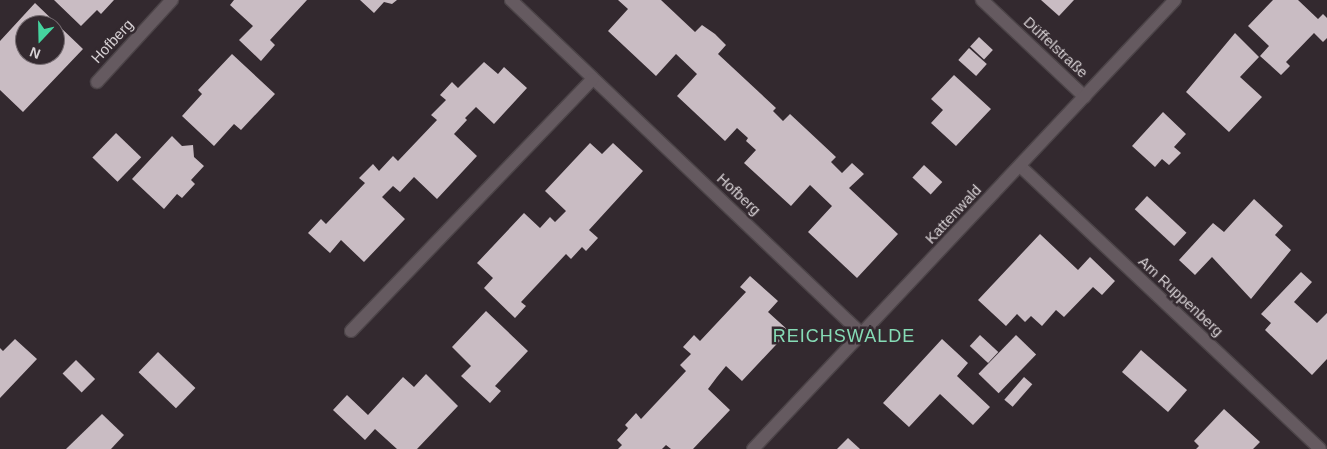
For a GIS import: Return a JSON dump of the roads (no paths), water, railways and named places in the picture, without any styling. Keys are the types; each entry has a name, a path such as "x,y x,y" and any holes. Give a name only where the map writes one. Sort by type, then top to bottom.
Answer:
{"street":[{"name":"Hofberg","path":"97,82 172,0"},
{"name":"Hofberg","path":"510,0 862,334"},
{"name":"Düffelstraße","path":"982,0 1085,97"},
{"name":"Kattenwald","path":"753,449 1175,0"},
{"path":"351,331 593,79"},
{"name":"Am Ruppenberg","path":"1020,166 1320,449"}],"district":[{"name":"REICHSWALDE","path":"844,336"}]}
